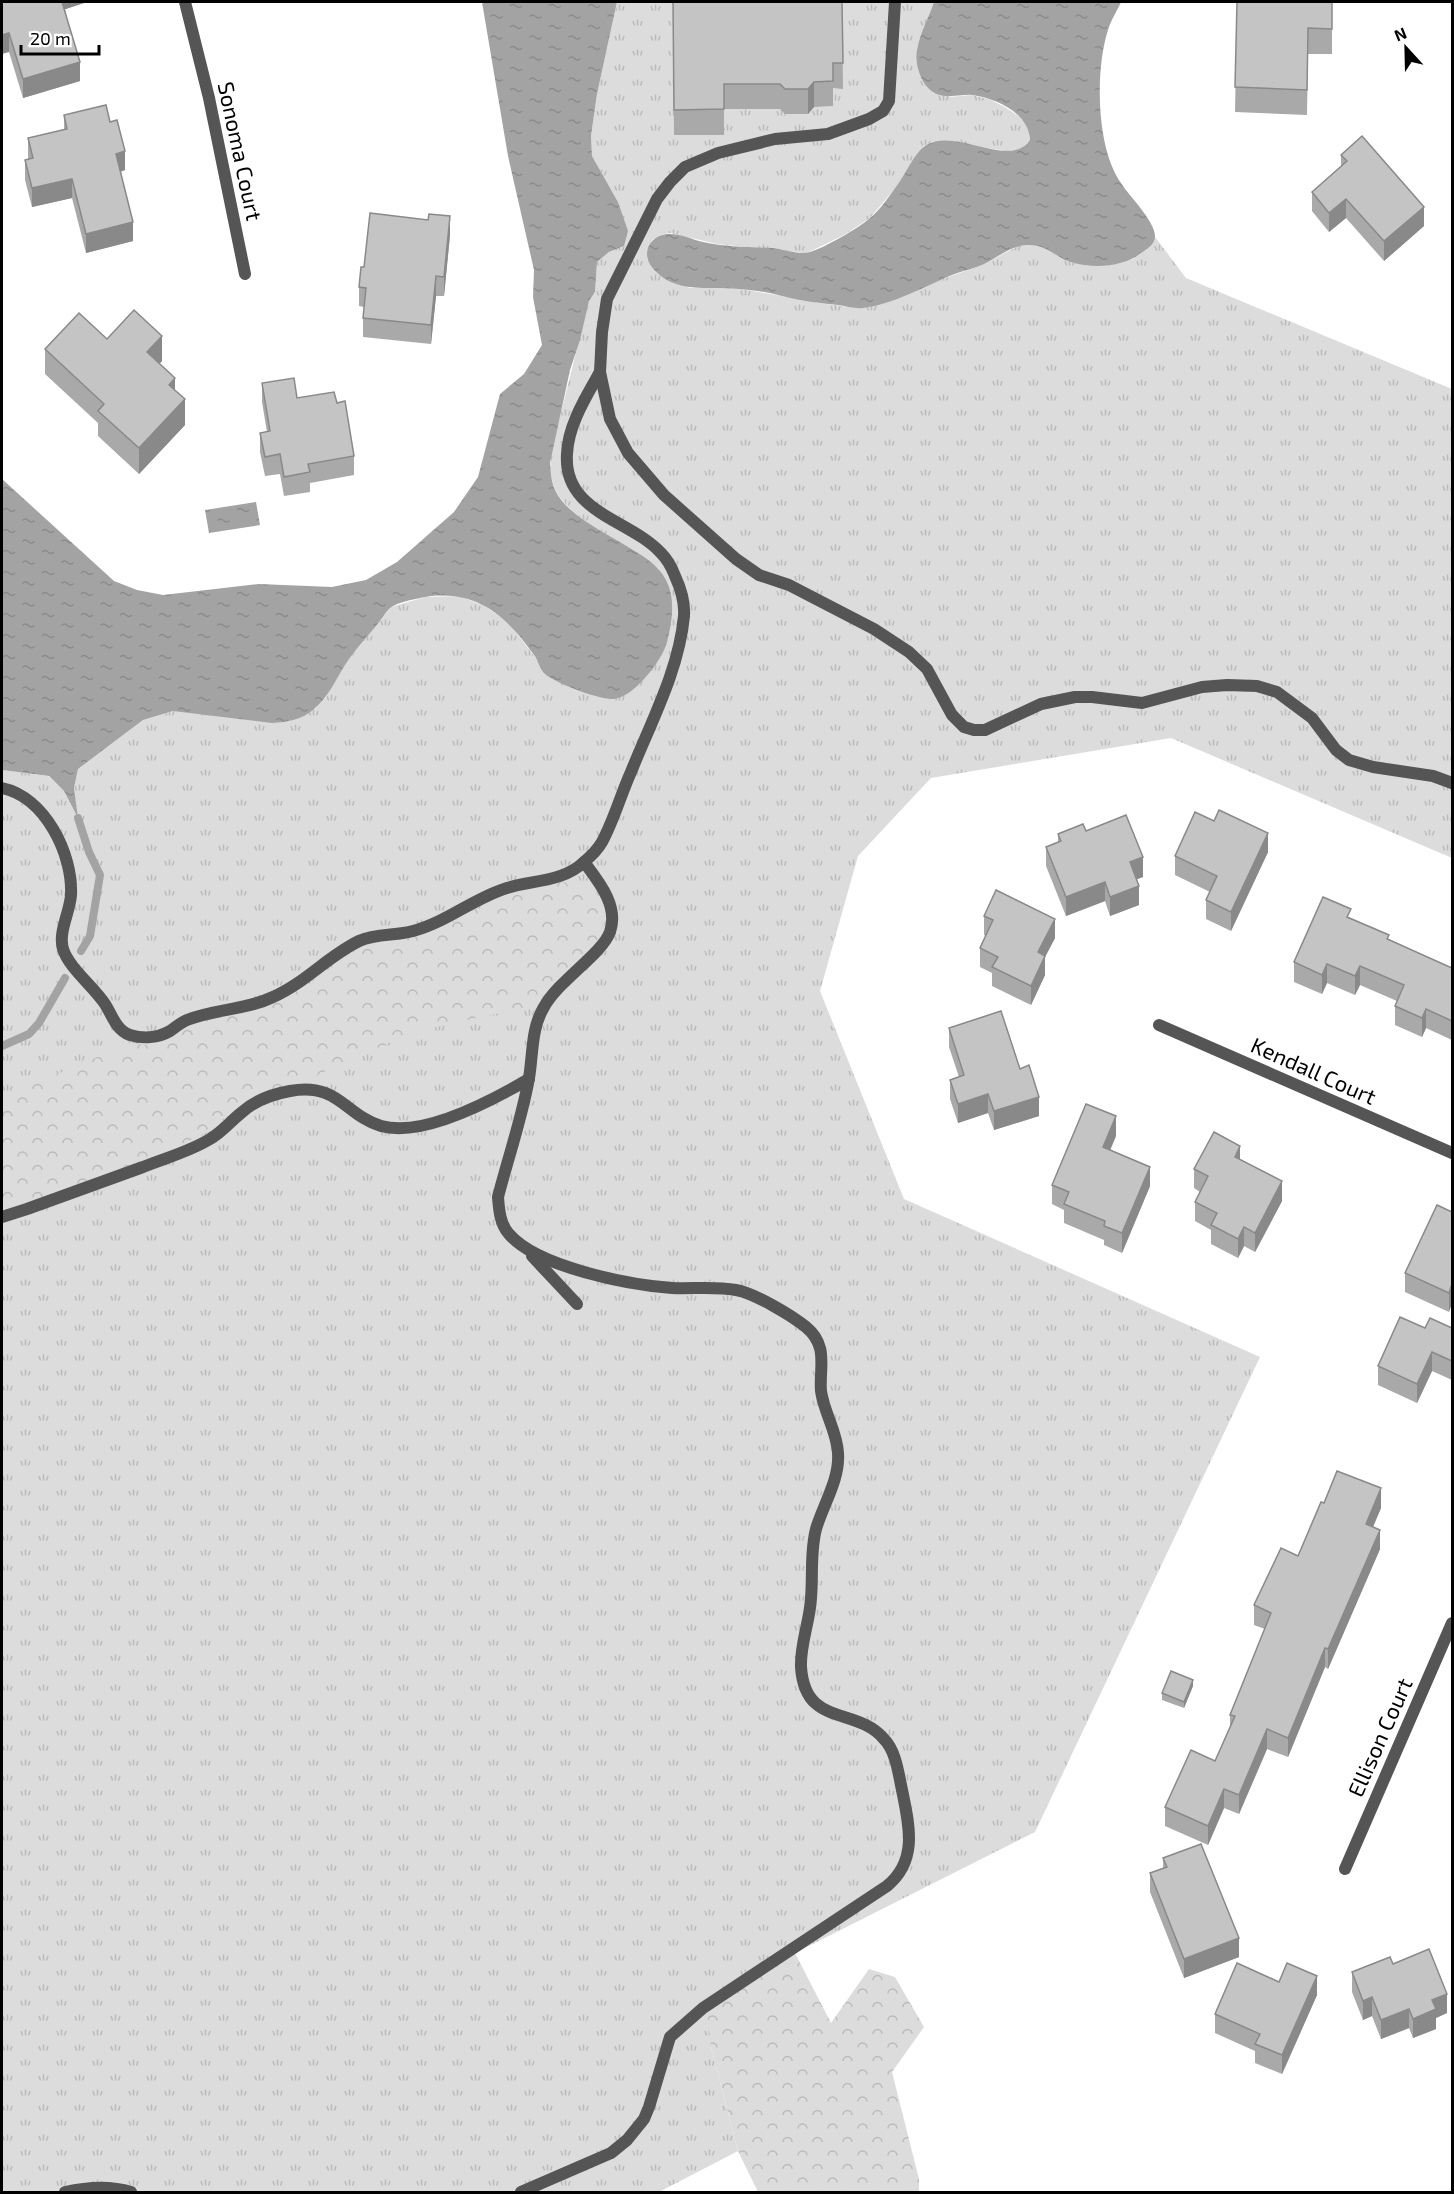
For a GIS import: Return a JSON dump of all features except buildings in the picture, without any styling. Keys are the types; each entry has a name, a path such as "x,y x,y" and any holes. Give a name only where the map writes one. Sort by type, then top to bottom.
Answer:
{"street":[{"name":"Sonoma Court","path":"185,2 209,98 245,274"},
{"path":"895,2 889,101 883,111 869,119 828,134 775,139 718,153 685,168 657,199 607,299 602,332 600,372 610,419 628,453 664,495 736,559 759,575 818,598 874,629 909,652 927,669 952,714 964,727 985,730 1041,704 1075,697 1142,703 1202,687 1257,686 1276,692 1312,718 1336,750 1349,760 1373,767 1433,776 1452,783"},
{"path":"2,788 20,794 30,801 51,825 70,873 71,896 63,934 64,951 104,1003 116,1025 126,1034 139,1036 153,1037 169,1032 182,1022 206,1013 237,1009 272,998 306,978 357,942 369,937 413,931 447,918 481,898 499,891 560,876 574,870 601,843 677,657 684,611 681,590 662,553 645,540 604,516 583,500 574,488 566,455 580,410 600,372"},
{"path":"577,1304 551,1275 507,1233 500,1215 498,1197 529,1079 535,1030 542,1009 555,989 596,950 610,932 612,908 601,884 584,862"},
{"name":"Kendall Court","path":"1159,1025 1452,1154"},
{"path":"2,1217 181,1153 211,1139 244,1110 260,1100 291,1091 316,1091 330,1094 367,1120 380,1126 399,1129 428,1124 467,1111 529,1079"},
{"path":"521,2193 603,2157 627,2140 640,2124 649,2107 670,2037 703,2008 873,1896 898,1877 908,1851 910,1830 898,1771 888,1744 863,1722 836,1716 820,1708 808,1692 801,1675 801,1659 811,1598 812,1551 816,1528 836,1474 839,1455 835,1434 823,1403 822,1355 816,1340 807,1328 757,1297 738,1290 718,1287 674,1288 648,1285 555,1263 522,1247"},
{"name":"Ellison Court","path":"1345,1869 1452,1623"},
{"path":"65,2193 85,2188 101,2188 131,2193"}],"green space":[{"path":"617,2 934,2 917,49 949,97 971,95 989,99 1020,117 1028,126 1030,140 1025,147 1019,150 1006,151 944,141 932,142 924,146 898,185 870,218 844,235 807,253 717,244 670,233 660,235 652,240 647,258 651,266 662,277 690,288 736,288 862,308 982,265 1018,246 1033,244 1047,248 1066,260 1089,266 1112,265 1133,259 1150,247 1155,237 1186,278 1452,389 1452,858 1171,738 931,778 858,856 820,991 904,1199 1260,1357 1035,1832 795,1953 711,2047 738,2151 659,2192 2,2192 2,770 48,776 64,791 77,816 74,788 78,769 143,720 173,711 315,709 326,697 346,662 391,607 425,597 459,596 483,605 508,622 545,674 670,592 658,568 588,524 565,503 557,493 551,473 551,452 589,301 595,292 597,262 609,252 624,246 618,202 592,156 591,136 597,94"},
{"path":"572,882 588,891 597,901 603,918 602,929 590,949 552,982 536,1005 413,1032 295,1085 277,1088 249,1099 205,1133 182,1145 60,1192 2,1211 2,1098 130,1043 145,1045 164,1040 190,1024 274,1002 308,985 348,955 369,944 401,940 433,932 510,893"},
{"path":"795,1953 831,2023 869,1969 895,1977 924,2027 892,2072 919,2179 919,2192 758,2192 738,2151 711,2047 707,2012"}],"water":[{"path":"482,2 617,2 597,94 591,136 592,156 618,202 628,231 624,246 609,252 597,262 595,292 589,301 570,370 550,463 555,490 569,508 590,524 647,559 663,575 672,603 670,627 664,650 646,677 629,693 607,699 588,694 550,678 512,628 488,608 460,597 425,597 402,602 388,610 349,660 323,699 304,716 272,723 173,711 143,720 78,769 74,788 78,818 64,791 49,776 2,770 2,479 114,581 137,590 163,595 259,584 332,587 366,580 397,562 454,512 478,477 500,394 524,374 542,345 533,297 534,270 508,156"},
{"path":"934,2 1121,2 1109,26 1101,66 1102,130 1113,168 1154,230 1155,239 1150,246 1132,259 1105,266 1095,266 1068,261 1039,246 1021,246 982,265 952,275 897,299 860,308 803,301 771,293 680,285 660,275 651,266 647,255 649,245 656,237 667,234 676,234 720,245 810,252 858,227 874,214 898,184 915,157 928,144 954,141 1010,151 1021,148 1030,140 1024,122 1010,108 1001,103 972,95 940,95 934,93 924,83 918,70 916,56 922,31"},
{"path":"256,502 260,525 209,533 205,510"}],"waterway":[{"path":"78,818 89,852 100,875 90,936 81,951"},
{"path":"2,1046 29,1034 39,1023 65,978"}]}
